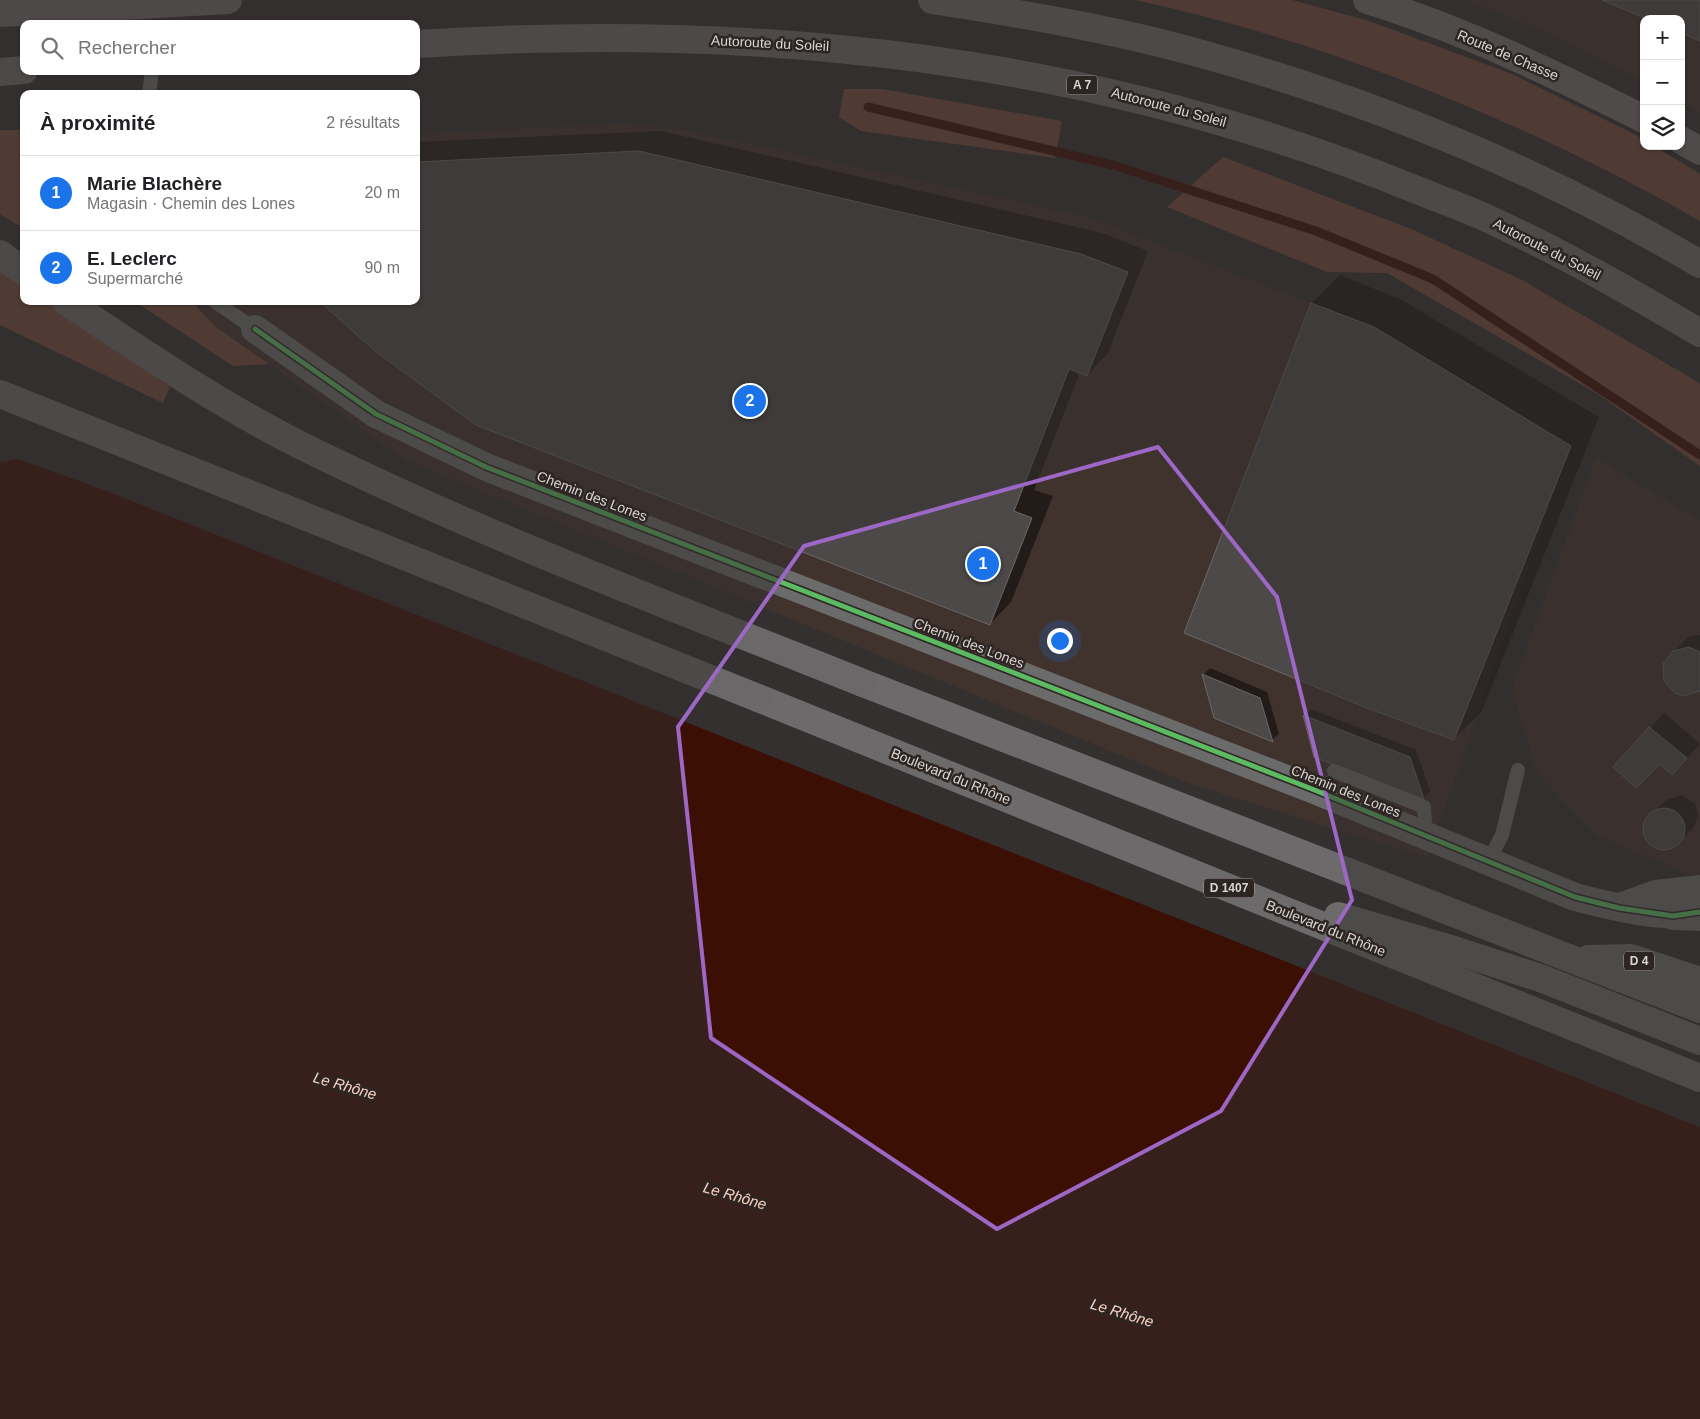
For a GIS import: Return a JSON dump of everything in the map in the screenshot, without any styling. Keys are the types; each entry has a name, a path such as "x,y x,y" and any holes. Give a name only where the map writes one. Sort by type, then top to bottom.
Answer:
{"highway":[{"path":"0,13 228,0"},
{"path":"932,0 1020,13 1134,37 1202,54 1330,94 1399,118 1514,166 1659,240 1700,264"},
{"name":"Autoroute du Soleil","path":"420,44 655,37 790,43 904,54 1083,85 1194,113 1359,166 1498,223 1623,288 1700,333"},
{"path":"0,72 20,70"},
{"path":"0,254 20,269"},
{"path":"72,305 207,392 296,443 494,534 863,683 1700,1009"},
{"name":"Boulevard du Rhône","path":"0,394 1700,1078"},
{"path":"1214,881 1454,950 1543,979 1700,1041"},
{"path":"1673,916 1700,917"},
{"name":"D 4","path":"1575,959 1632,958 1700,982"}],"main road":[{"name":"Route de Chasse","path":"1367,0 1477,40 1542,68 1640,117"},
{"path":"1685,142 1700,151"}],"street":[{"name":"Chemin des Lones","path":"255,329 376,414 486,467 1312,788 1488,862 1575,896 1619,908 1673,916 1700,912"},
{"path":"1619,908 1656,894 1700,889"}],"lane":[{"path":"150,90 151,75"},
{"path":"220,305 255,329"},
{"path":"1488,862 1502,834 1518,770"},
{"path":"1334,771 1424,808 1426,836"}],"highlighted area":[{"path":"1158,447 1277,597 1352,900 1221,1111 997,1229 711,1038 678,727 804,546"}],"shaded area":[{"path":"1135,0 1292,0 1369,21 1512,74 1640,138 1640,150 1661,150 1700,174 1700,221 1566,151 1426,89 1354,62 1208,17"},
{"path":"1466,0 1700,0 1700,112 1685,104 1685,15 1640,15 1640,80 1549,33"},
{"path":"844,89 882,89 1062,121 1055,158 861,131 839,117"},
{"path":"624,124 681,129 1088,217 1374,327 1571,446 1427,858 1188,783 406,460 216,327 195,305 420,305 420,134"},
{"path":"0,130 20,130 20,226 0,214"},
{"path":"1223,157 1411,229 1522,280 1700,384 1700,466 1598,394 1387,273 1327,272 1167,207"},
{"path":"0,270 20,283 20,305 52,305 170,387 163,403 0,325"},
{"path":"140,305 195,305 216,327 269,364 233,366"},
{"path":"1596,458 1700,521 1700,874 1692,875 1598,836 1538,774 1512,689"}],"water":[{"name":"Le Rhône","path":"18,459 102,489 1700,1127 1700,1419 0,1419 0,462"}],"building":[{"path":"1602,0 1700,0 1700,41 1685,35 1685,15 1640,16"},
{"path":"639,151 1081,254 1128,272 1087,376 1069,369 1014,511 1032,518 990,625 476,425 375,351 323,305 420,305 420,162"},
{"path":"1311,303 1374,327 1571,446 1454,740 1367,708 1184,633"},
{"path":"1689,647 1700,652 1700,691 1683,696 1675,693 1664,681 1663,664 1673,651"},
{"path":"1202,674 1260,698 1273,742 1214,718"},
{"path":"1303,715 1410,757 1424,799 1314,757"},
{"path":"1649,727 1687,758 1672,775 1660,764 1636,788 1613,767"},
{"path":"1664,808 1679,814 1685,829 1679,844 1664,850 1649,844 1643,829 1649,814"}],"waterway":[{"path":"868,107 1113,165 1316,231 1433,279 1700,455"}],"cycle path":[{"path":"255,329 376,414 486,467 1312,789 1575,897 1619,908 1673,916 1700,912"}],"place":[{"name":"E. Leclerc","path":"750,401"},
{"name":"Marie Blachère","path":"983,564"}]}
